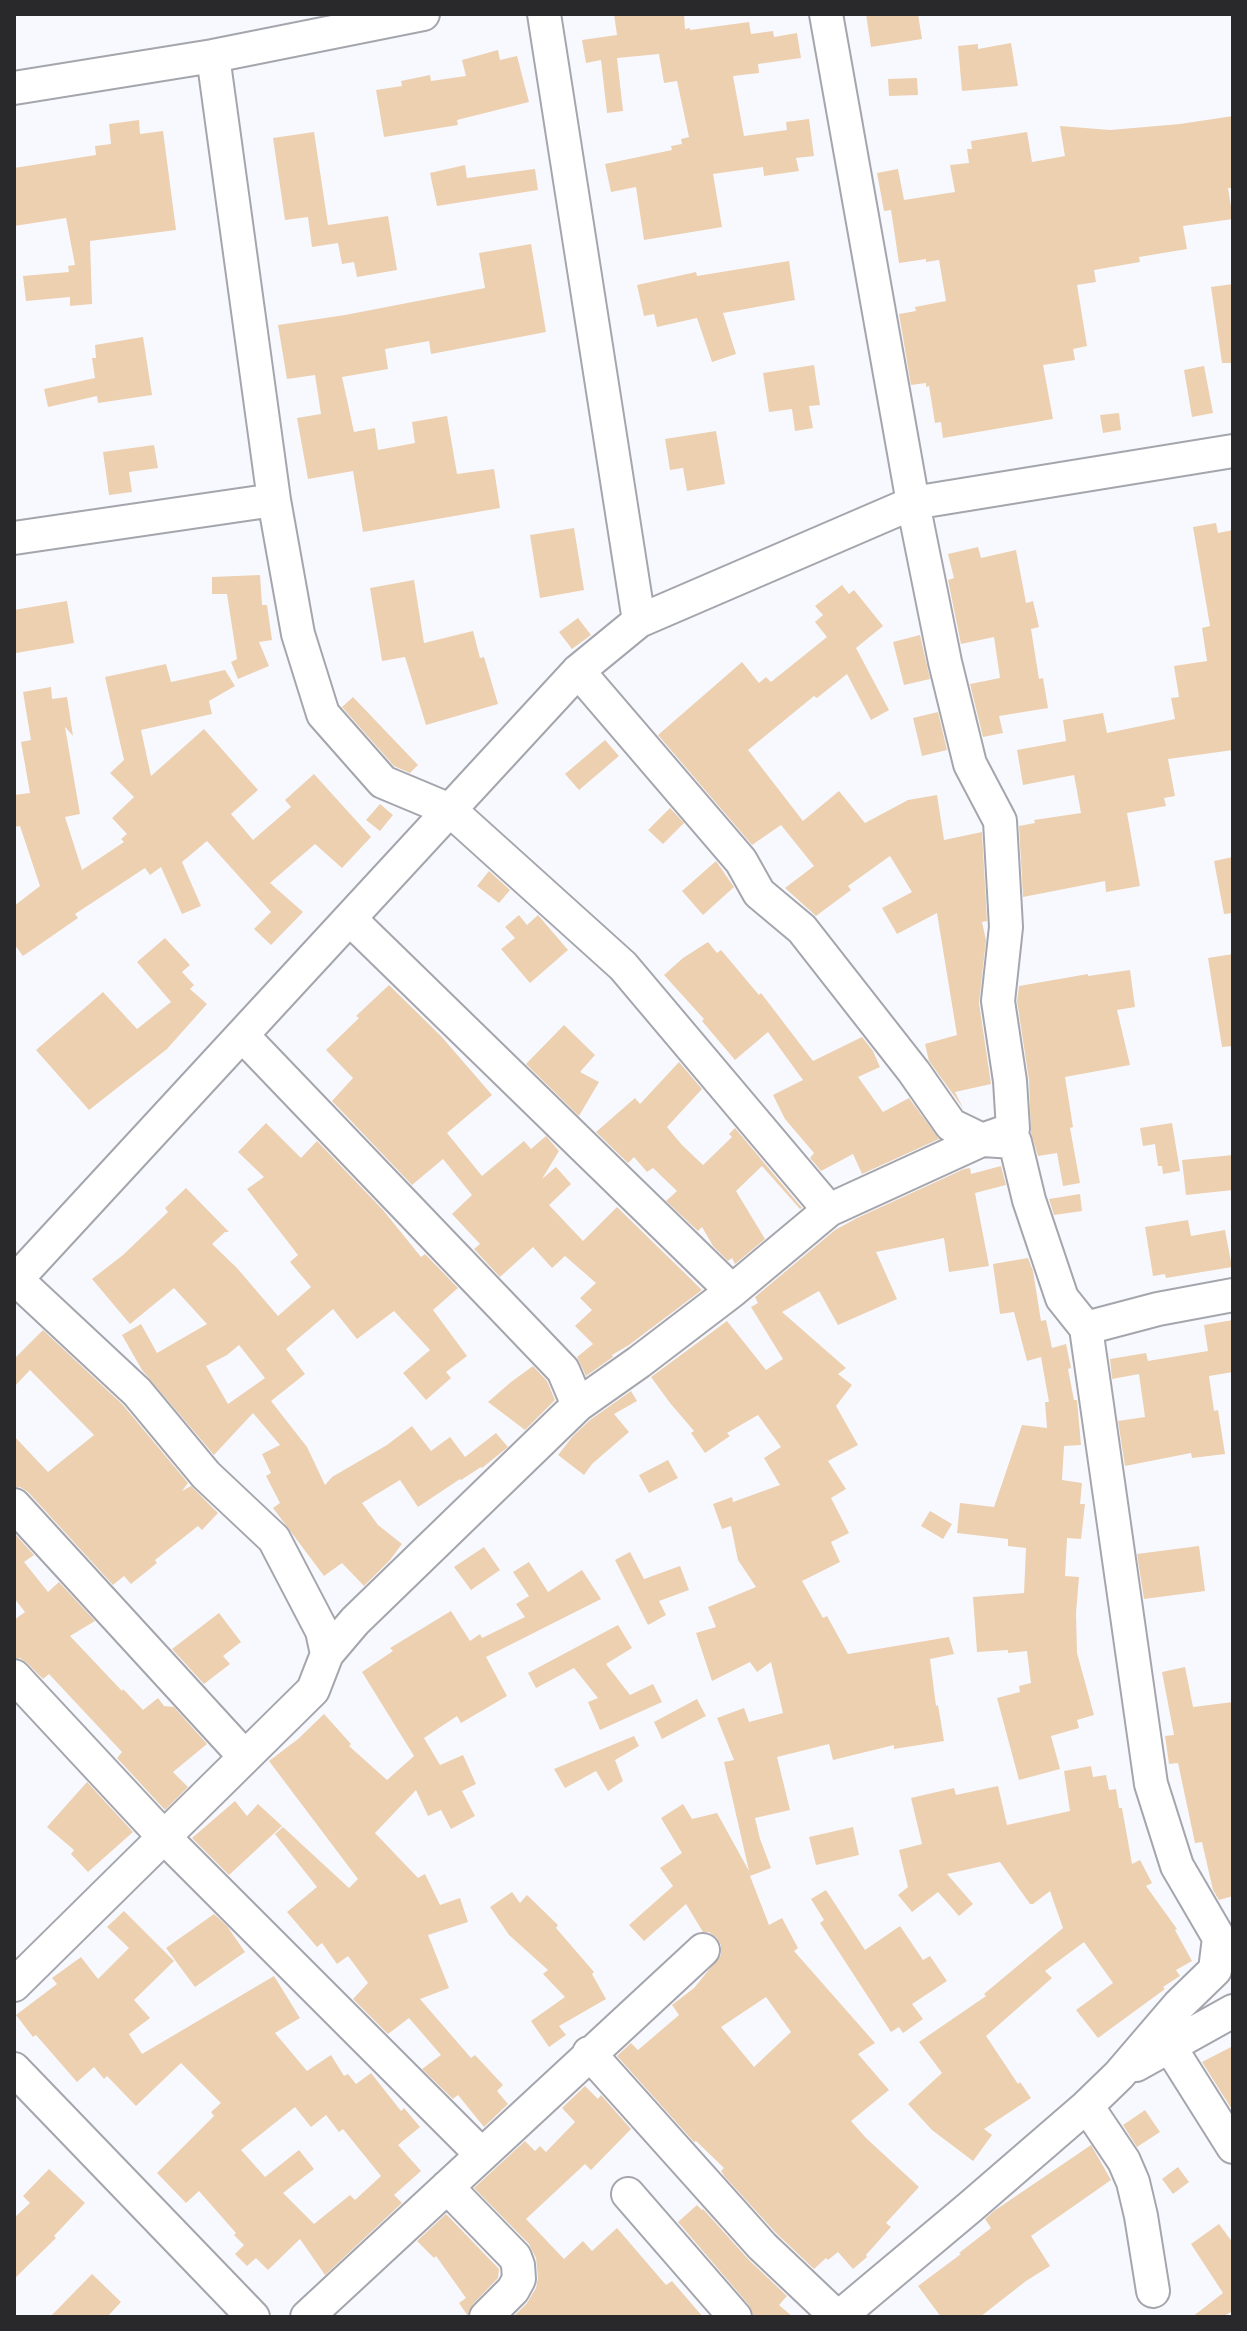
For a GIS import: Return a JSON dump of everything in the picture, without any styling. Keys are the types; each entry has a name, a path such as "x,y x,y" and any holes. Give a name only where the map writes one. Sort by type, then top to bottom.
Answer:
{"street":[{"path":"14,88 213,56 423,14"},
{"path":"544,14 639,621"},
{"path":"14,1985 313,1690 327,1654 355,1621 578,1405 732,1291 829,1210 982,1140 1013,1129 1010,1081 998,1001 1006,927 1000,821 970,764 945,662 913,503 826,14"},
{"path":"213,56 274,500 298,634 323,714 383,782 450,810 623,966 829,1210"},
{"path":"327,1654 322,1631 274,1539 206,1475 137,1392 15,1281 578,671 639,621 913,503 1233,451"},
{"path":"14,538 274,500"},
{"path":"578,671 741,861 759,893 802,929 914,1072 951,1125 982,1140 1015,1142 1029,1200 1062,1298 1086,1328 1151,1784 1177,1866 1219,1938 1215,1970 1179,2005 1119,2075 1087,2106 838,2317 762,2246 589,2053"},
{"path":"350,919 732,1291"},
{"path":"242,1035 563,1370 578,1405"},
{"path":"1086,1328 1158,1309 1233,1295"},
{"path":"14,1505 245,1757"},
{"path":"14,1676 163,1836 482,2155"},
{"path":"307,2317 703,1950"},
{"path":"1119,2075 1233,2011"},
{"path":"1170,2047 1233,2147"},
{"path":"14,2069 253,2317"},
{"path":"1087,2106 1124,2161 1133,2182 1153,2291"},
{"path":"447,2187 515,2257 518,2265 519,2279 513,2290 486,2317"},
{"path":"628,2194 735,2317"}],"building":[{"path":"614,14 684,14 685,29 690,30 749,22 751,34 773,31 774,37 797,33 801,58 758,64 759,73 733,76 744,136 787,130 786,122 809,119 814,156 796,158 799,171 764,176 763,167 713,174 722,227 644,240 636,187 611,192 605,164 672,150 671,146 682,144 681,139 689,137 677,81 664,83 659,54 617,58 623,111 607,113 601,60 586,63 582,40 617,35"},
{"path":"866,14 918,14 922,39 871,47"},
{"path":"1011,43 1018,86 962,91 958,46 978,44 978,49"},
{"path":"498,50 500,60 517,56 529,102 457,120 458,125 384,137 376,90 402,86 401,81 430,75 431,81 466,76 462,60"},
{"path":"917,78 918,95 889,96 888,79"},
{"path":"1233,116 1233,188 1228,188 1233,219 1183,226 1187,249 1139,257 1140,262 1094,270 1096,282 1077,285 1087,346 1073,349 1075,360 1043,365 1053,419 943,438 941,422 935,423 929,386 926,387 926,383 911,385 899,314 916,311 915,307 946,301 939,260 899,263 891,210 884,211 877,173 898,169 904,200 955,192 950,165 969,163 967,149 972,149 971,141 1027,132 1032,162 1065,156 1060,126 1110,130"},
{"path":"139,120 140,134 163,131 176,230 90,241 92,304 70,306 70,297 26,301 23,276 69,272 68,266 75,265 66,218 14,226 14,168 96,155 95,146 111,144 109,124"},
{"path":"314,132 328,225 388,216 397,270 357,277 354,262 342,264 338,243 312,247 308,217 285,220 273,138"},
{"path":"465,165 467,178 535,169 538,190 437,206 430,173"},
{"path":"531,244 546,332 431,354 429,341 385,349 388,369 342,377 354,432 375,428 378,450 415,443 412,422 447,416 457,474 494,469 500,508 363,532 353,471 308,479 297,418 321,414 315,375 287,379 278,325 485,288 479,253"},
{"path":"789,261 795,300 723,313 736,354 712,362 697,318 657,327 654,314 644,316 637,285 696,272 697,276"},
{"path":"1233,284 1233,363 1222,363 1211,287"},
{"path":"143,337 152,395 98,403 97,396 48,407 44,389 95,378 92,358 96,358 95,345"},
{"path":"814,365 820,405 809,406 813,428 795,431 792,409 769,412 763,373"},
{"path":"1204,366 1213,413 1192,417 1184,370"},
{"path":"1119,413 1121,430 1103,433 1100,415"},
{"path":"716,431 725,484 687,491 683,468 670,470 665,439"},
{"path":"154,445 158,468 129,472 132,492 109,495 103,452"},
{"path":"1216,523 1218,533 1233,530 1233,750 1168,759 1175,796 1164,798 1166,806 1127,813 1140,886 1106,892 1105,881 1023,897 1019,826 1035,823 1034,820 1081,813 1074,775 1023,785 1017,750 1066,741 1063,720 1103,713 1107,733 1175,719 1171,698 1179,697 1174,666 1207,661 1202,628 1210,626 1193,527"},
{"path":"574,528 584,590 540,598 530,535"},
{"path":"978,547 981,558 1016,550 1026,603 1033,601 1039,627 1031,629 1039,679 1043,678 1048,708 999,716 1003,733 983,737 970,684 1000,678 994,637 961,644 948,580 954,578 948,554"},
{"path":"260,575 262,605 267,605 272,640 259,642 269,666 238,679 231,662 237,659 227,594 212,594 212,577"},
{"path":"414,580 424,643 473,631 498,704 426,725 405,657 382,661 370,588"},
{"path":"842,585 849,594 854,590 883,626 856,648 889,710 871,720 847,674 817,698 814,696 748,750 803,821 839,791 865,823 908,800 937,795 944,840 982,832 987,921 982,922 986,940 979,1003 991,1084 955,1092 963,1108 929,1061 925,1044 957,1035 937,913 897,934 882,908 912,892 890,856 848,886 851,890 816,916 785,888 814,866 781,825 752,845 658,735 742,662 759,683 766,677 771,682 827,637 815,622 823,615 815,606"},
{"path":"67,601 74,643 16,653 14,610"},
{"path":"578,618 591,635 572,649 559,632"},
{"path":"920,635 930,679 904,685 893,642"},
{"path":"166,664 171,682 225,670 235,686 209,701 212,714 141,730 151,776 204,729 258,790 231,814 253,840 291,807 285,800 314,774 371,837 342,868 315,844 270,883 303,912 271,945 254,929 271,912 207,841 182,862 201,906 182,914 161,867 150,875 145,868 75,914 78,918 23,956 14,944 14,906 40,886 20,826 14,827 14,795 30,793 21,742 31,740 23,692 51,687 52,699 67,697 73,736 65,727 80,814 65,817 82,870 124,842 121,839 127,834 112,818 134,797 110,773 124,760 105,677"},
{"path":"353,697 418,765 410,773 394,766 342,707"},
{"path":"938,712 947,750 922,756 913,718"},
{"path":"605,740 619,756 579,790 565,774"},
{"path":"380,804 393,815 380,831 366,820"},
{"path":"670,808 684,823 663,844 648,830"},
{"path":"1233,857 1233,913 1224,914 1214,861"},
{"path":"716,861 734,887 703,915 682,891"},
{"path":"489,871 510,890 499,903 477,886"},
{"path":"519,915 527,925 538,915 568,950 530,983 501,949 515,938 505,927"},
{"path":"165,938 190,965 182,972 194,985 190,989 207,1004 167,1049 89,1110 36,1050 103,992 137,1029 171,1002 137,962"},
{"path":"708,942 717,953 721,950 759,995 761,993 813,1061 862,1037 880,1067 858,1077 883,1112 909,1098 939,1139 862,1174 853,1154 821,1171 810,1158 814,1153 785,1119 773,1095 803,1080 768,1032 735,1060 702,1021 704,1019 664,975"},
{"path":"1233,954 1233,1046 1222,1047 1208,958"},
{"path":"1130,970 1135,1007 1117,1010 1130,1065 1065,1077 1080,1183 1063,1186 1057,1153 1038,1156 1031,1133 1029,1080 1017,1001 1019,986"},
{"path":"389,985 441,1036 492,1095 447,1133 482,1176 524,1141 531,1149 546,1136 559,1151 542,1179 556,1167 571,1184 549,1205 583,1241 617,1207 702,1290 586,1376 577,1357 593,1344 575,1326 592,1310 580,1298 596,1283 565,1256 552,1268 533,1247 500,1277 474,1249 480,1244 452,1214 472,1195 443,1159 412,1185 332,1101 353,1078 326,1050"},
{"path":"564,1025 595,1055 580,1072 599,1082 579,1116 526,1064"},
{"path":"679,1062 702,1089 667,1127 682,1145 703,1165 732,1137 729,1134 735,1128 802,1208 762,1166 736,1191 765,1239 735,1264 732,1258 728,1261 713,1246 702,1227 698,1231 666,1201 677,1191 653,1168 647,1172 634,1157 628,1163 596,1132 635,1098 640,1104"},
{"path":"266,1123 301,1158 317,1141 383,1210 421,1257 425,1254 458,1288 433,1310 467,1356 446,1372 451,1378 426,1400 403,1373 430,1350 394,1311 357,1339 333,1309 286,1349 305,1374 271,1401 307,1447 325,1485 332,1477 387,1445 412,1426 431,1451 450,1437 465,1457 496,1433 508,1447 482,1468 418,1507 400,1480 362,1503 378,1525 402,1544 364,1586 342,1563 324,1576 273,1508 280,1503 266,1476 271,1473 262,1454 280,1445 253,1413 214,1455 142,1370 122,1335 141,1324 157,1353 207,1324 174,1288 130,1324 92,1279 123,1255 168,1212 165,1208 186,1188 229,1232 212,1244 278,1316 311,1287 290,1262 298,1255 247,1189 264,1177 238,1152","holes":["239,1345 265,1378 228,1404 206,1366"]},
{"path":"1172,1123 1180,1171 1163,1174 1162,1166 1158,1166 1155,1144 1143,1146 1140,1128"},
{"path":"1233,1155 1233,1190 1186,1195 1182,1160"},
{"path":"1001,1166 1006,1185 975,1193 989,1266 949,1272 944,1238 876,1252 897,1299 838,1325 819,1291 782,1312 846,1368 838,1374 852,1385 836,1406 858,1445 828,1461 846,1489 831,1498 849,1533 831,1542 840,1562 802,1581 823,1618 827,1616 848,1654 949,1637 954,1654 930,1659 944,1741 894,1749 894,1745 833,1760 829,1744 777,1757 790,1810 755,1818 771,1868 750,1876 769,1925 782,1918 798,1948 794,1951 875,2043 858,2054 889,2090 851,2121 919,2187 886,2223 891,2227 867,2257 853,2269 838,2252 814,2269 776,2233 725,2177 721,2171 724,2168 694,2142 617,2056 631,2043 638,2050 679,2015 672,2005 694,1988 721,1955 717,1938 703,1932 686,1904 644,1941 629,1925 673,1886 660,1868 682,1853 661,1818 683,1804 692,1819 717,1813 749,1871 724,1762 734,1760 717,1718 744,1708 749,1722 783,1713 771,1662 757,1672 750,1662 712,1681 696,1633 716,1627 708,1607 756,1587 738,1560 731,1526 722,1529 713,1504 732,1497 733,1502 780,1485 764,1458 781,1447 758,1415 727,1433 730,1436 705,1453 691,1433 694,1431 651,1377 727,1321 766,1370 783,1359 751,1307 758,1303 755,1297 835,1230 964,1169 970,1168 971,1174","holes":["766,1997 791,2032 754,2067 721,2027"]},
{"path":"1080,1194 1082,1211 1054,1215 1049,1199"},
{"path":"1188,1220 1191,1236 1225,1230 1232,1267 1166,1278 1165,1274 1153,1276 1145,1227"},
{"path":"1028,1258 1041,1321 1046,1320 1052,1348 1066,1344 1074,1400 1077,1400 1081,1445 1064,1446 1062,1480 1082,1483 1080,1504 1085,1504 1081,1539 1067,1538 1065,1576 1079,1577 1077,1653 1094,1715 1077,1720 1079,1728 1051,1736 1060,1769 1019,1780 997,1698 1020,1692 1019,1686 1031,1683 1027,1651 977,1652 973,1597 1024,1593 1026,1548 1008,1546 1008,1539 957,1533 960,1503 994,1507 1022,1425 1047,1428 1045,1402 1049,1402 1041,1357 1027,1361 1014,1312 1000,1314 993,1264"},
{"path":"1233,1320 1233,1372 1209,1376 1225,1454 1192,1458 1191,1453 1125,1466 1118,1421 1145,1417 1139,1374 1112,1379 1110,1359 1146,1353 1148,1361 1208,1351 1204,1325"},
{"path":"43,1330 123,1405 188,1483 182,1491 191,1486 218,1513 202,1530 198,1526 155,1560 157,1563 131,1584 124,1576 113,1585 28,1492 14,1487 14,1436 48,1472 94,1435 30,1370 14,1387 14,1359"},
{"path":"533,1366 547,1381 555,1400 525,1430 488,1402"},
{"path":"631,1391 637,1401 614,1414 629,1432 592,1464 584,1475 558,1455 590,1420"},
{"path":"668,1460 678,1478 649,1493 639,1475"},
{"path":"930,1511 952,1524 943,1539 921,1526"},
{"path":"14,1533 34,1555 24,1562 48,1592 59,1582 95,1621 70,1636 143,1710 158,1698 164,1706 174,1707 207,1744 173,1772 188,1787 165,1810 117,1758 122,1752 49,1674 43,1679 27,1663 14,1658 14,1620 25,1612 14,1598"},
{"path":"1199,1546 1205,1591 1144,1599 1137,1554"},
{"path":"484,1547 500,1570 471,1590 454,1567"},
{"path":"630,1552 644,1579 680,1566 689,1590 659,1601 666,1615 648,1625 615,1560"},
{"path":"529,1562 548,1592 582,1570 601,1599 486,1657 507,1696 461,1723 457,1716 424,1738 440,1765 463,1755 476,1784 462,1791 475,1816 451,1829 441,1810 428,1816 416,1790 375,1833 418,1878 425,1874 440,1905 460,1898 468,1922 428,1935 449,1988 420,1999 471,2058 475,2055 503,2085 497,2091 508,2104 484,2127 458,2095 453,2099 422,2069 441,2055 409,2018 388,2034 353,1999 368,1983 348,1956 337,1964 322,1943 317,1947 287,1912 317,1887 275,1834 283,1827 349,1888 358,1879 269,1761 324,1714 351,1744 349,1746 387,1780 414,1756 362,1672 393,1651 390,1648 451,1611 470,1641 480,1634 482,1638 525,1617 516,1604 529,1596 513,1572"},
{"path":"219,1613 241,1642 223,1656 230,1664 204,1684 172,1649"},
{"path":"618,1625 632,1648 606,1664 630,1695 653,1684 662,1702 600,1730 588,1702 598,1698 574,1668 536,1688 528,1673"},
{"path":"1185,1667 1193,1707 1233,1702 1233,1896 1219,1900 1213,1890 1202,1842 1195,1843 1178,1763 1169,1764 1165,1736 1174,1735 1162,1672"},
{"path":"697,1699 706,1716 662,1739 654,1722"},
{"path":"634,1736 639,1746 615,1760 623,1781 608,1791 596,1771 565,1788 554,1769"},
{"path":"1091,1766 1093,1777 1106,1775 1109,1790 1116,1789 1132,1864 1140,1860 1152,1883 1146,1886 1177,1929 1192,1961 1176,1970 1180,1976 1163,1987 1165,1989 1098,2038 1076,2010 1113,1983 1084,1942 1045,1971 1052,1978 986,2036 1031,2098 984,2129 992,2135 973,2161 932,2130 908,2104 942,2073 919,2042 986,1996 984,1994 1063,1928 1050,1891 1030,1904 1000,1862 947,1874 973,1904 959,1916 938,1892 912,1912 898,1895 908,1887 899,1850 922,1844 911,1798 954,1788 956,1795 998,1786 1007,1825 1070,1811 1064,1771"},
{"path":"87,1782 133,1832 88,1872 71,1854 74,1850 47,1827"},
{"path":"235,1801 247,1816 258,1804 282,1826 229,1875 192,1838"},
{"path":"853,1827 859,1855 816,1865 809,1837"},
{"path":"826,1890 865,1950 900,1926 923,1960 930,1956 947,1981 912,2004 923,2019 903,2033 899,2027 891,2032 820,1923 824,1920 811,1899"},
{"path":"512,1892 520,1903 527,1895 558,1925 556,1928 594,1972 592,1974 606,1999 559,2026 566,2035 549,2047 531,2021 565,1997 543,1974 548,1970 509,1935 490,1907"},
{"path":"124,1911 174,1961 134,2000 150,2018 129,2034 142,2054 274,1976 300,2018 275,2033 307,2071 331,2055 344,2076 348,2074 356,2084 371,2073 401,2111 404,2108 420,2127 398,2145 421,2171 394,2195 402,2203 325,2275 300,2239 268,2270 256,2258 247,2266 235,2254 244,2245 199,2191 186,2203 157,2173 214,2116 211,2112 221,2103 181,2063 136,2106 94,2067 77,2082 16,2015 57,1984 52,1978 81,1957 98,1979 129,1948 107,1927","holes":["295,2107 311,2127 326,2115 339,2132 343,2129 381,2176 355,2200 350,2195 314,2224 283,2193 314,2169 299,2150 265,2177 241,2150"]},
{"path":"214,1914 227,1926 245,1952 195,1987 166,1948"},
{"path":"1233,2046 1233,2111 1202,2062"},
{"path":"585,2086 598,2099 601,2095 631,2129 591,2170 585,2164 526,2219 564,2259 583,2241 592,2251 617,2228 666,2285 672,2281 703,2317 513,2317 536,2288 536,2258 529,2244 474,2188 525,2141 535,2151 540,2146 546,2152 575,2122 562,2108"},
{"path":"1145,2110 1160,2132 1137,2147 1123,2125"},
{"path":"1091,2145 1111,2180 1031,2236 1050,2266 980,2317 941,2317 918,2286 991,2228 985,2219 994,2211"},
{"path":"1178,2167 1189,2182 1173,2194 1162,2179"},
{"path":"49,2169 85,2203 54,2236 56,2238 14,2279 14,2218 30,2203 23,2196"},
{"path":"697,2205 787,2296 779,2305 793,2317 754,2317 749,2305 678,2222"},
{"path":"446,2214 499,2269 498,2278 473,2304 468,2316 459,2303 466,2298 436,2256 434,2258 417,2241"},
{"path":"1219,2224 1233,2243 1233,2311 1222,2317 1192,2317 1223,2293 1191,2244"},
{"path":"92,2274 121,2302 107,2317 50,2317"}]}
